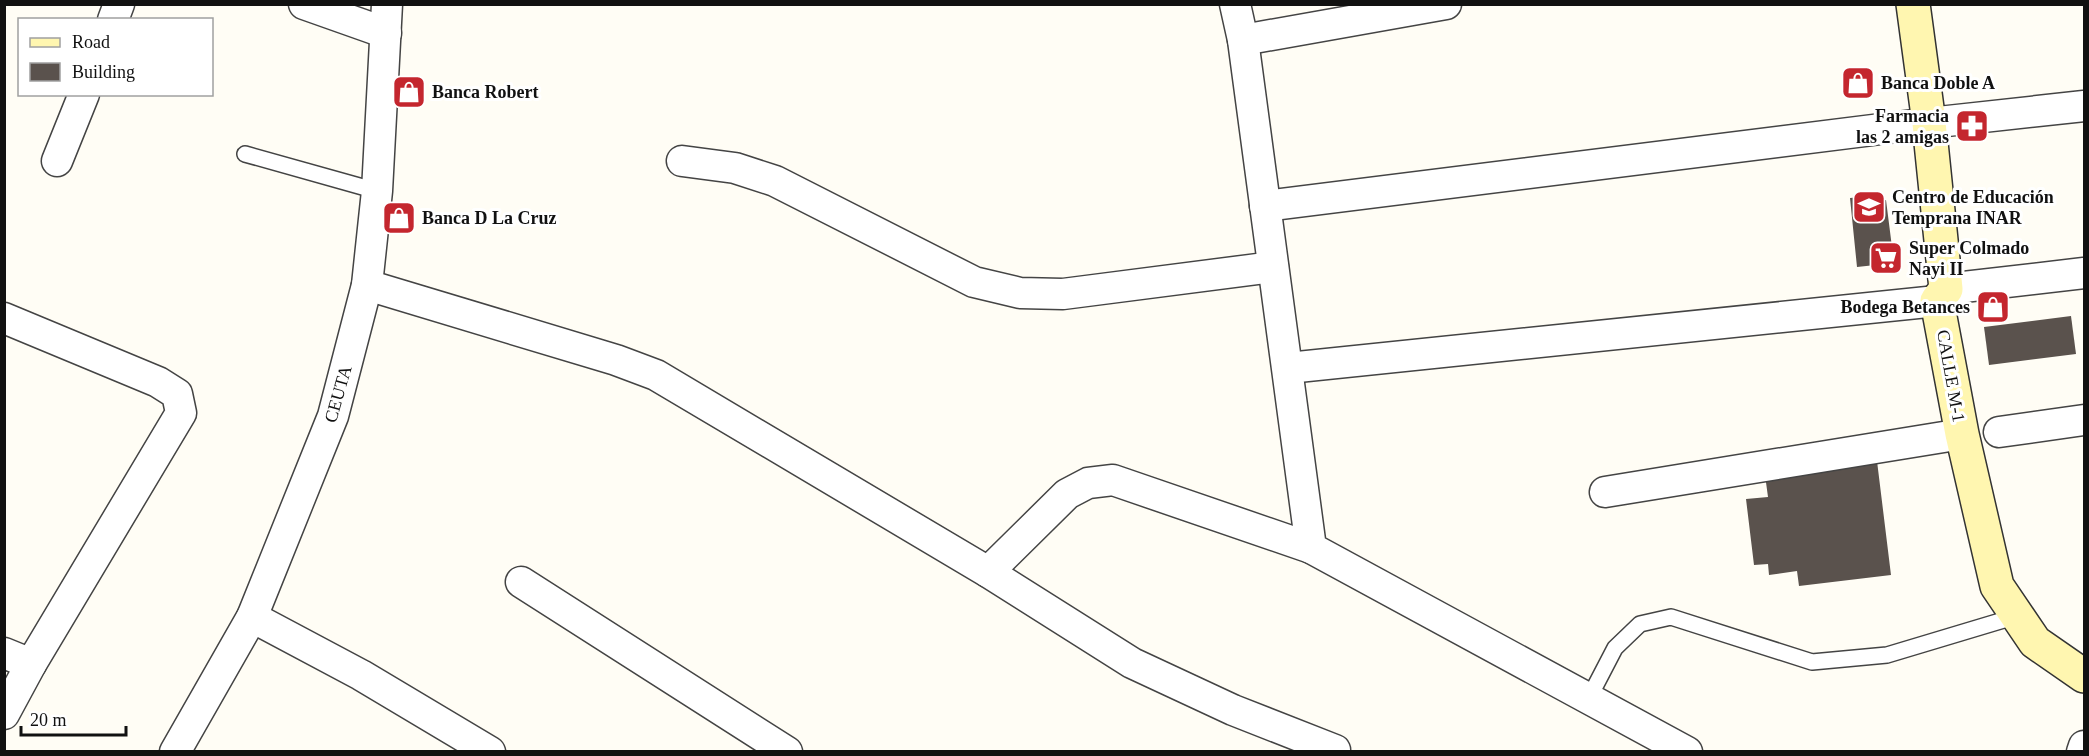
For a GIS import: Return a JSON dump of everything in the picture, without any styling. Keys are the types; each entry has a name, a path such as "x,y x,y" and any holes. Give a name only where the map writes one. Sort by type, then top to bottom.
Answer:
{"street":[{"path":"304,4 386,19"},
{"path":"1235,4 1243,40 1311,548"},
{"path":"1243,40 1446,4"},
{"name":"CALLE M-1","path":"1913,4 1929,123 1942,295 1962,434 1997,586 2035,642 2085,676"},
{"name":"CEUTA","path":"175,752 252,617 333,416 367,285 377,191 386,19"},
{"path":"57,161 83,96"},
{"path":"1266,206 1929,123 2085,106"},
{"path":"682,160 735,168 775,182 974,282 1020,292 1063,294 1273,267"},
{"path":"1288,368 1942,295 2085,273"},
{"path":"367,285 616,360 656,375 988,572 1132,663 1233,710 1335,750"},
{"path":"4,318 158,382 177,393 182,413 18,658 4,714"},
{"path":"1999,432 2085,420"},
{"path":"1605,492 1962,434"},
{"path":"988,572 1067,494 1088,483 1113,480 1311,548 1687,752"},
{"path":"521,582 787,752"},
{"path":"252,617 361,675 490,752"},
{"path":"2082,752 2085,746"}],"lane":[{"path":"245,154 377,191"},
{"path":"1588,698 1615,648 1640,624 1671,617 1812,662 1887,656 2017,616"}],"building":[{"name":"Banca Doble A","path":"1866,76 1867,88 1850,90 1849,78"},
{"name":"Banca Robert","path":"397,83 423,88 420,100 395,96"},
{"path":"1873,196 1874,202 1886,200 1894,263 1857,267 1850,198"},
{"name":"Banca D La Cruz","path":"388,208 413,214 409,227 385,221"},
{"name":"Bodega Betances","path":"2001,291 2003,321 1986,322 1983,293"},
{"path":"2071,316 2076,354 1989,365 1984,327"},
{"path":"1877,461 1891,575 1799,586 1797,571 1769,575 1768,564 1754,565 1746,499 1768,497 1765,475"}],"place":[{"name":"Banca Doble A","path":"1858,83"},
{"name":"Banca Robert","path":"409,92"},
{"name":"Farmacia las 2 amigas","path":"1972,126"},
{"name":"Centro de Educación Temprana INAR","path":"1869,207"},
{"name":"Banca D La Cruz","path":"399,218"},
{"name":"Super Colmado Nayi II","path":"1886,258"},
{"name":"Bodega Betances","path":"1993,307"}]}
